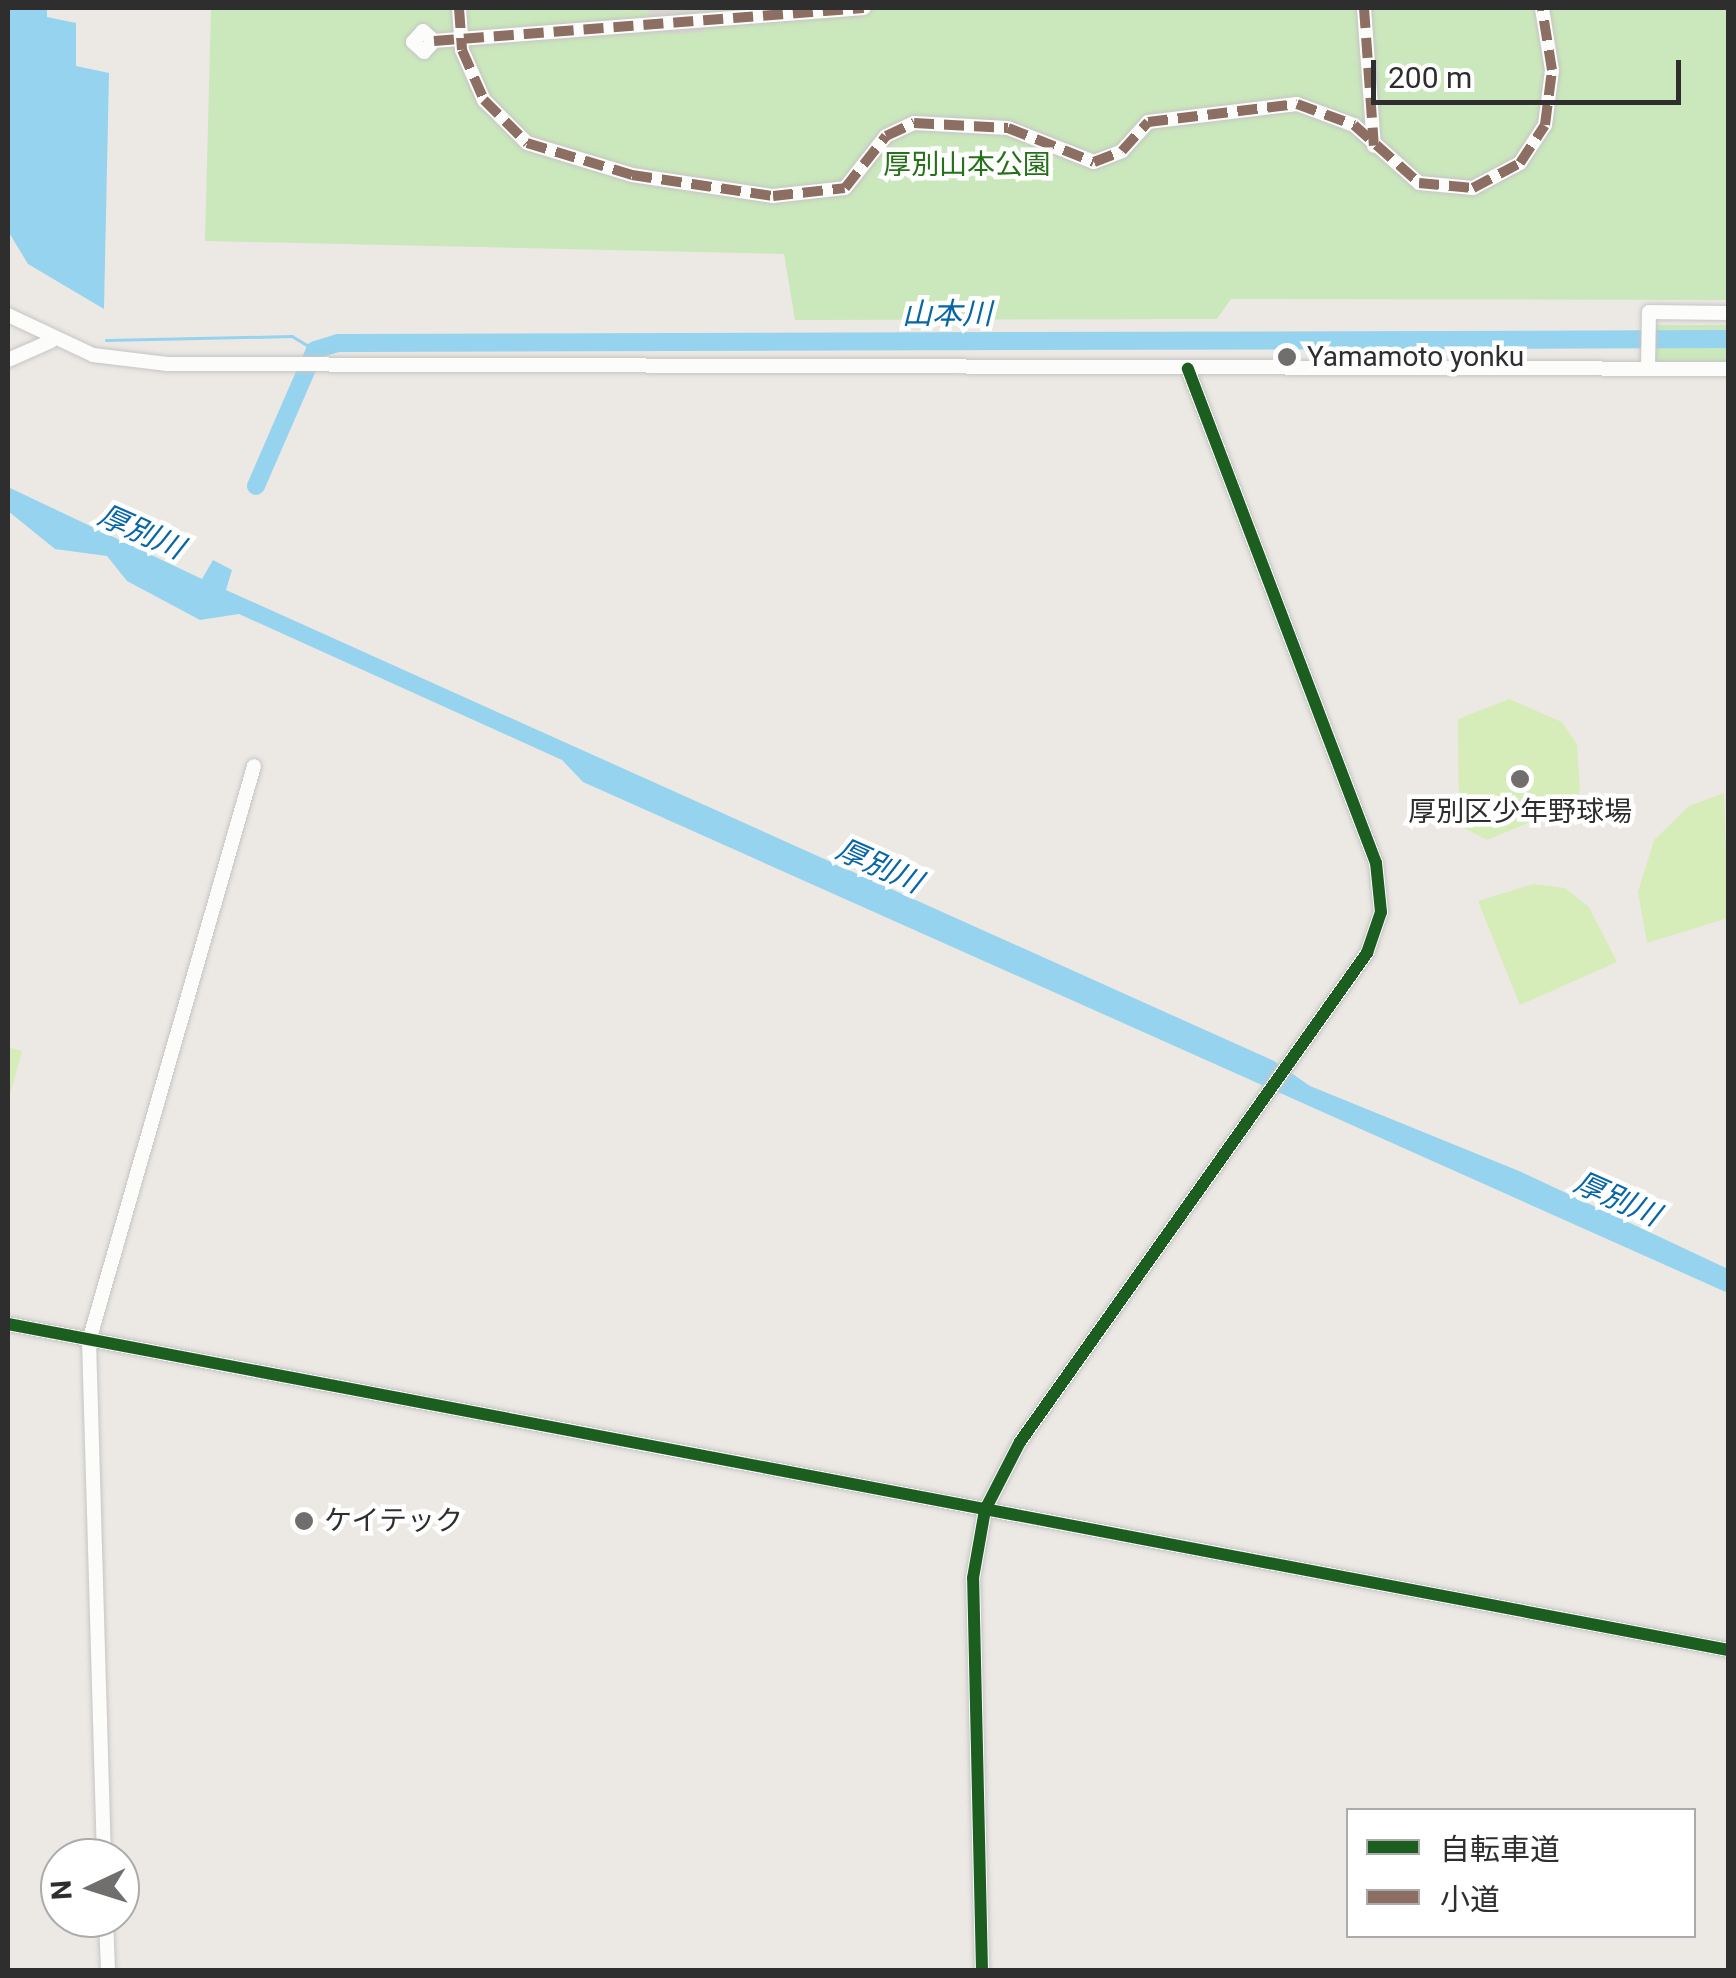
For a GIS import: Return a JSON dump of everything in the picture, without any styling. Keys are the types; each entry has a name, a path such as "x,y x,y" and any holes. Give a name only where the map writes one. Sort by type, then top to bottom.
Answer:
{"street":[{"path":"459,8 460,38 493,116 527,142 714,191 845,188 886,136 914,124 1008,128 1094,162 1122,150 1150,122 1297,104 1334,114 1419,184 1449,189 1520,163 1552,102 1542,8"},
{"path":"434,40 678,15 864,8"},
{"path":"1364,8 1374,150"},
{"path":"1648,368 1649,317 1728,313"},
{"path":"8,315 51,341 121,362 1728,369"},
{"path":"8,360 51,341"},
{"path":"982,1970 974,1578 985,1510 1020,1442 1367,952 1381,888 1188,369"},
{"path":"103,1838 89,1341 254,766"},
{"path":"8,1324 1728,1650"},
{"path":"107,1938 108,1970"}],"green space":[{"name":"厚別山本公園","path":"211,8 1728,8 1728,300 1231,299 1217,319 795,320 784,254 205,241"},
{"path":"1656,325 1728,325 1728,368 1655,368"},
{"name":"厚別区少年野球場","path":"1509,699 1562,722 1577,744 1580,790 1576,803 1487,840 1459,825 1458,719"},
{"path":"1724,793 1728,918 1647,943 1638,892 1654,840 1689,806"},
{"path":"1533,884 1565,888 1589,907 1617,962 1520,1005 1478,901"},
{"path":"8,1047 22,1051 8,1102"}],"shaded area":[{"path":"646,8 708,8 703,32 672,34 655,31"}],"water":[{"path":"8,8 47,8 47,17 76,23 76,66 109,73 104,309 28,264 8,231"},
{"path":"8,487 202,579 213,560 232,570 226,590 1274,1061 1310,1086 1519,1171 1728,1269 1728,1293 583,782 562,760 239,614 200,620 127,581 107,556 55,549 8,511"}],"waterway":[{"path":"106,340 292,336 315,350"},
{"name":"山本川","path":"256,486 315,350 338,343 1728,339"}],"marked path":[{"path":"459,8 462,50 484,100 527,143 632,175 773,196 845,188 886,136 914,123 1008,128 1094,162 1122,151 1148,122 1297,104 1354,125 1419,183 1473,188 1520,163 1545,125 1552,70 1542,8"},
{"path":"434,41 864,8"},
{"path":"1364,8 1374,146"}],"cycle path":[{"path":"982,1970 973,1578 985,1510 1020,1442 1367,953 1381,912 1376,863 1188,369"},
{"path":"8,1324 1728,1650"}],"place":[{"name":"Yamamoto yonku","path":"1287,357"},
{"name":"厚別区少年野球場","path":"1520,779"},
{"name":"ケイテック","path":"304,1521"}],"water label":[{"name":"厚別川","path":"141,532"},
{"name":"厚別川","path":"879,866"},
{"name":"厚別川","path":"1617,1199"}]}
